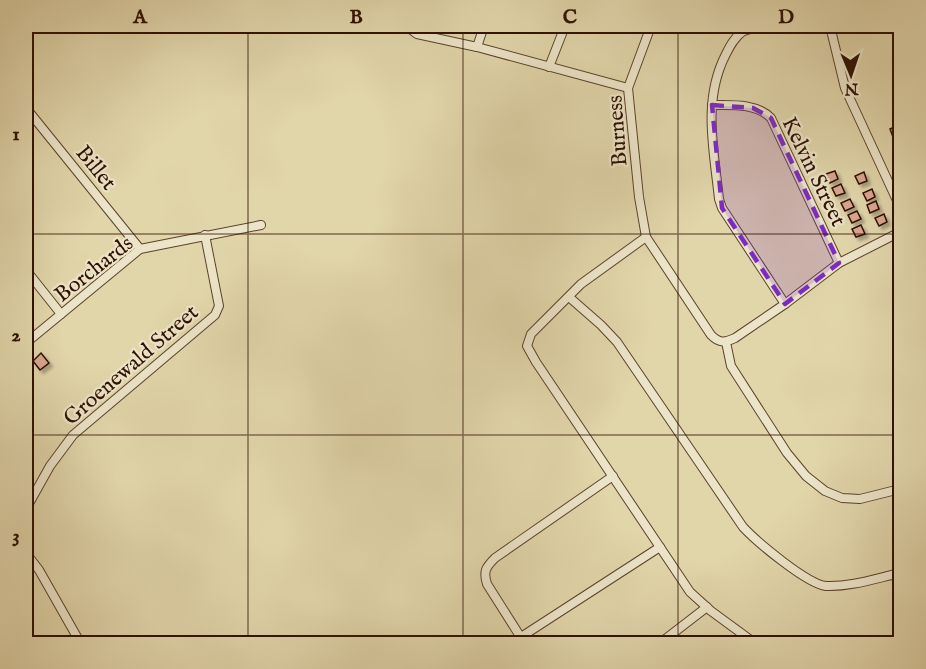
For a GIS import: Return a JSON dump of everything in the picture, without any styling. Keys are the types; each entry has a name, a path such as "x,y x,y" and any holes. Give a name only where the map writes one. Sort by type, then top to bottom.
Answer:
{"street":[{"path":"406,26 417,34 477,47 628,88"},
{"path":"477,47 484,26"},
{"path":"549,67 565,26"},
{"name":"Burness","path":"651,26 628,88 639,197 646,237 711,335 723,342"},
{"path":"768,26 744,31 732,42 723,60 712,105 711,128 722,208 785,304"},
{"path":"830,26 845,88 900,207"},
{"name":"Kelvin Street","path":"712,105 753,108 764,111 771,118 839,263"},
{"name":"Billet","path":"26,108 140,249"},
{"name":"Borchards","path":"26,343 140,249 261,225"},
{"path":"900,232 839,263 785,304 723,342 731,366 787,453 806,476 825,491 842,498 860,499 900,489"},
{"name":"Groenewald Street","path":"26,509 51,466 73,435 214,315 219,306 206,235"},
{"path":"646,237 596,272 531,334 527,346 690,592 706,607 756,644"},
{"path":"26,270 61,314"},
{"path":"569,297 617,342 752,537 816,584 842,585 900,573"},
{"path":"613,476 495,558 485,568 484,576 487,584 523,640 660,547"},
{"path":"26,553 39,570 81,644"},
{"path":"659,644 706,607"}],"highlighted area":[{"path":"712,105 753,108 771,118 839,263 785,304 722,208"}],"building":[{"path":"899,125 900,134 893,137 890,129"},
{"path":"835,171 838,179 830,183 826,174"},
{"path":"864,172 867,181 859,184 855,176"},
{"path":"841,184 845,193 836,196 832,188"},
{"path":"872,189 875,197 867,201 863,193"},
{"path":"850,199 854,207 845,211 841,203"},
{"path":"876,201 879,209 870,213 867,205"},
{"path":"857,211 861,219 852,223 848,215"},
{"path":"884,214 887,222 879,226 875,218"},
{"path":"861,225 865,234 856,237 852,229"},
{"path":"41,353 49,363 40,370 33,361"}]}
